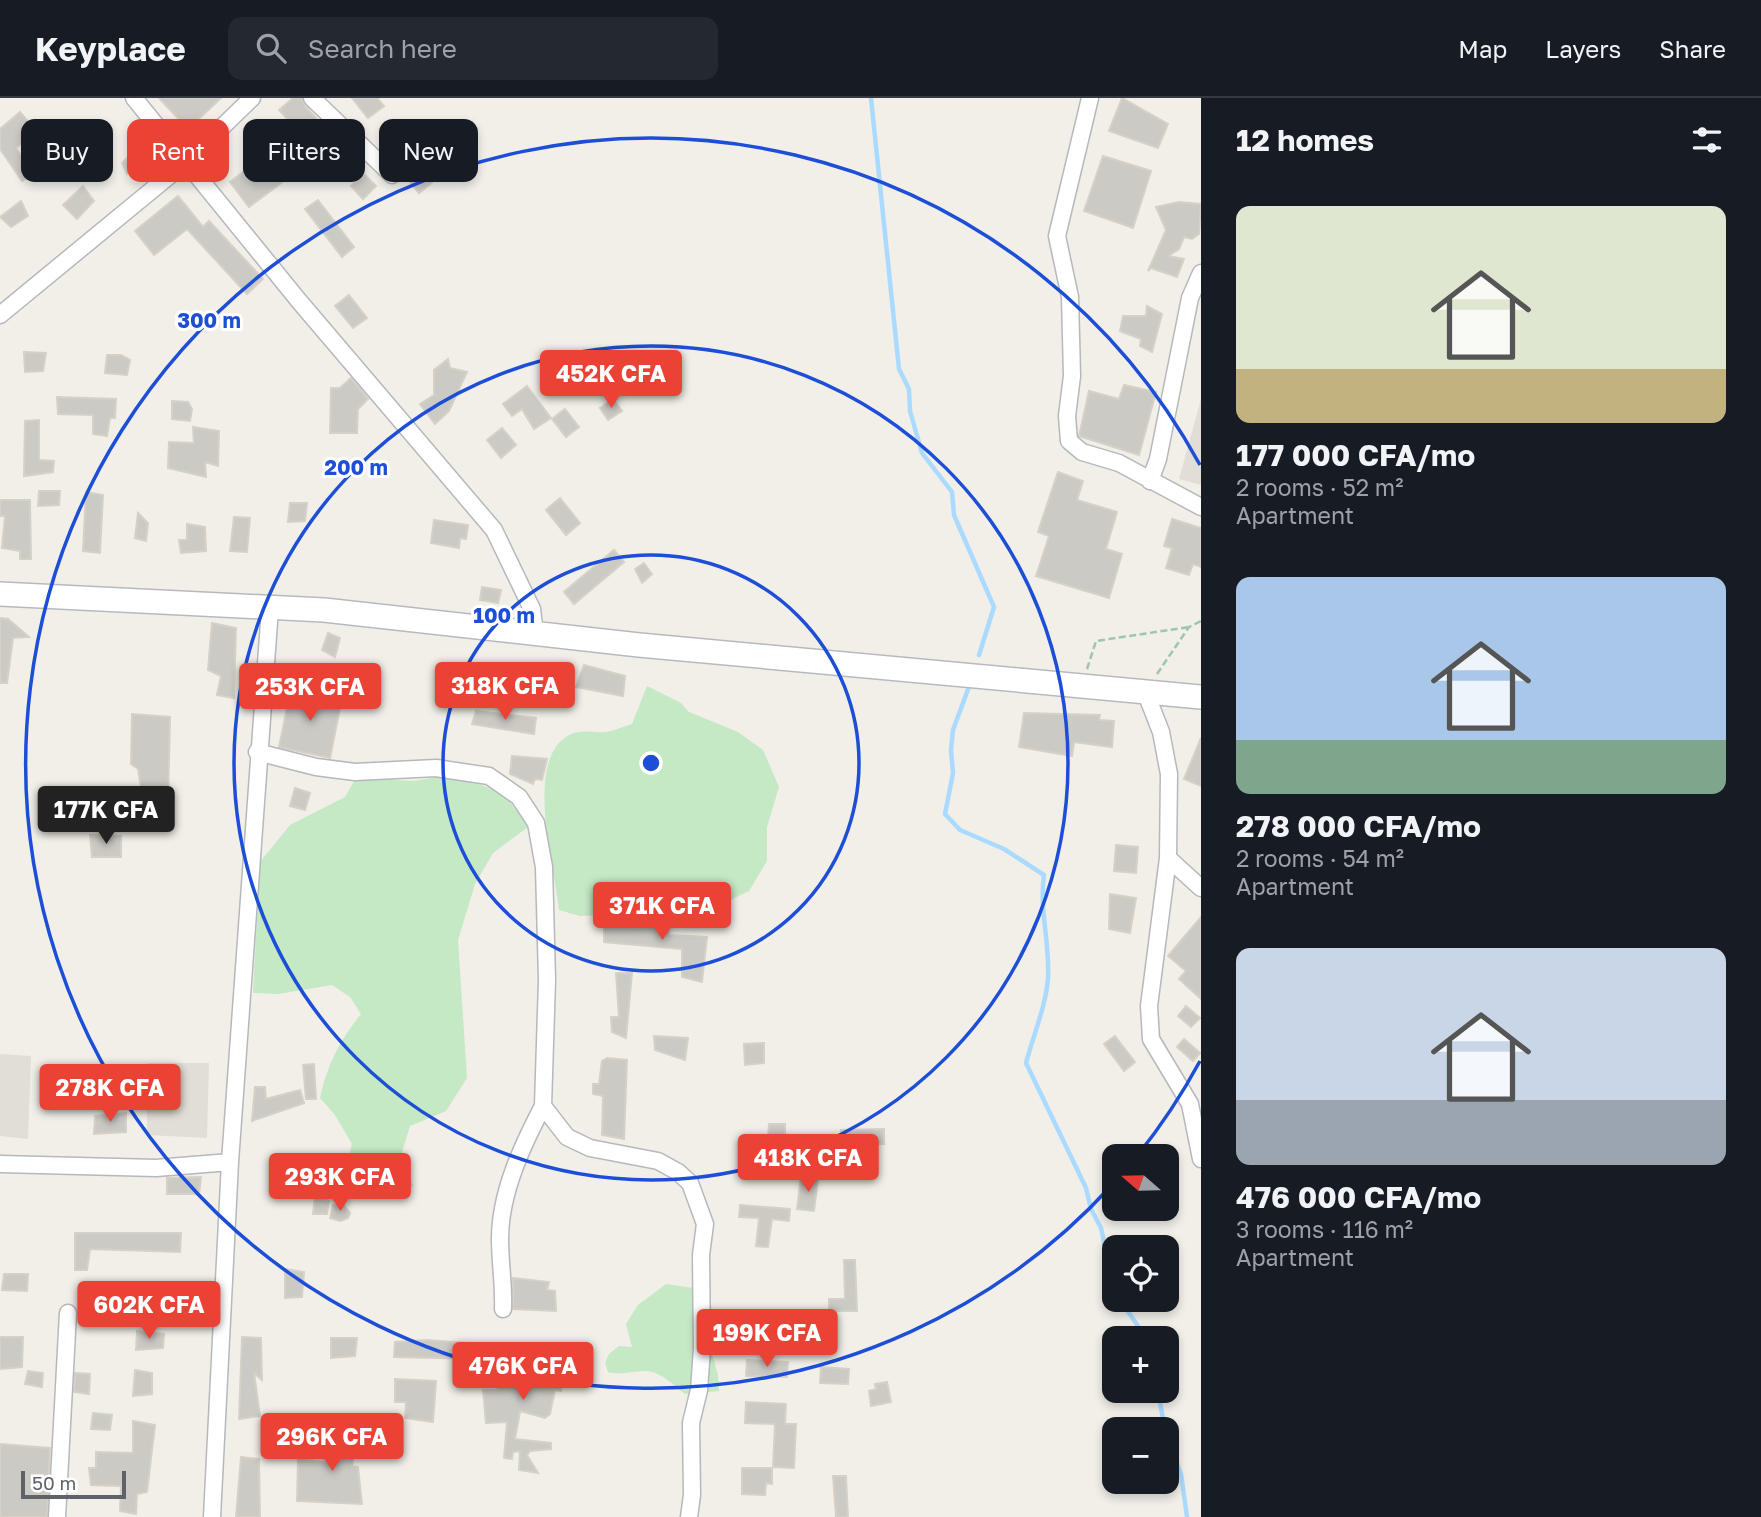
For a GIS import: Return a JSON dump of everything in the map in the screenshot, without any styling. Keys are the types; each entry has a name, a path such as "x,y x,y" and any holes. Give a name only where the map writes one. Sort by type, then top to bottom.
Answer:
{"main road":[{"path":"0,594 324,610 535,634 1201,697"}],"street":[{"path":"134,98 151,119"},
{"path":"229,120 252,98"},
{"path":"312,98 379,162"},
{"path":"1090,98 1057,236 1070,297 1072,376 1067,434 1073,446 1082,452 1119,463 1201,507"},
{"path":"0,315 162,182"},
{"path":"202,182 299,301 494,530 532,609 535,634"},
{"path":"1150,481 1158,459 1190,298 1201,273"},
{"path":"212,1517 230,1162 257,751 270,608"},
{"path":"1145,691 1161,732 1167,758 1168,858 1149,1017 1151,1039 1190,1104 1201,1159"},
{"path":"257,751 316,767 355,772 461,769 489,776 519,797 536,823 544,867 547,980 544,1106 525,1141 503,1212 500,1238 504,1277 503,1309"},
{"path":"1168,858 1201,888"},
{"path":"544,1106 567,1137 590,1148 658,1161 690,1183 699,1201 705,1224 701,1255 702,1349 699,1390 691,1423 692,1495 689,1517"},
{"path":"0,1164 156,1168 230,1162"},
{"path":"57,1517 68,1313"}],"path":[{"path":"1081,684 1096,641 1189,627 1201,621"},
{"path":"1145,691 1189,627"}],"shaded area":[{"path":"1201,399 1201,485 1179,479"},
{"path":"0,1054 31,1056 28,1139 0,1136"},
{"path":"147,1063 209,1063 207,1138 147,1135"}],"green space":[{"path":"647,686 681,703 689,712 738,732 763,750 779,787 767,827 767,861 749,891 730,900 706,896 687,898 674,891 657,891 617,903 602,915 580,916 559,910 545,816 547,767 555,748 569,735 612,731 632,724"},
{"path":"437,777 490,788 509,801 528,827 493,853 475,884 458,940 467,1078 446,1111 410,1126 402,1152 413,1186 386,1195 373,1195 355,1183 350,1173 349,1160 352,1144 335,1115 320,1098 335,1053 361,1014 350,997 332,985 278,994 253,993 260,862 290,825 345,797 356,778 414,781"},
{"path":"666,1284 693,1288 718,1375 719,1391 685,1394 652,1372 608,1372 605,1363 609,1354 619,1346 632,1347 626,1324 638,1305"}],"building":[{"path":"159,98 221,98 199,119 179,119"},
{"path":"293,98 302,98 305,106 317,119 288,119 279,110"},
{"path":"352,98 377,98 384,106 368,118"},
{"path":"1122,98 1168,124 1158,148 1109,131"},
{"path":"20,112 26,119 21,119 21,144 16,148 21,156 21,180 0,149 0,129"},
{"path":"1103,156 1151,171 1133,228 1084,211"},
{"path":"127,158 127,174 122,163"},
{"path":"243,172 243,182 282,182 249,207 230,182"},
{"path":"365,175 376,186 363,199 351,186 355,182 365,182"},
{"path":"410,182 432,182 419,193"},
{"path":"83,186 94,201 77,219 63,205"},
{"path":"178,196 203,227 209,221 263,279 247,294 187,229 154,255 135,231"},
{"path":"318,200 354,247 342,257 305,209"},
{"path":"21,201 28,216 11,227 0,217"},
{"path":"1179,202 1201,204 1199,234 1192,239 1184,237 1179,249 1168,256 1184,259 1177,277 1151,268 1148,271 1166,230 1156,207"},
{"path":"349,295 367,318 353,328 335,306"},
{"path":"1147,306 1162,314 1152,352 1140,346 1141,339 1120,331 1123,316 1146,316"},
{"path":"24,352 46,353 43,371 25,372"},
{"path":"107,355 121,355 130,360 127,375 105,373"},
{"path":"448,359 450,368 467,372 449,411 435,424 420,404 434,395 434,370"},
{"path":"351,378 368,399 358,409 357,433 330,433 331,388 340,388"},
{"path":"1124,385 1156,392 1139,455 1079,436 1089,391 1119,399"},
{"path":"527,386 551,418 534,429 522,409 512,416 503,404"},
{"path":"57,397 116,399 115,418 110,418 107,436 93,434 93,415 58,414"},
{"path":"613,399 622,411 608,420 600,408"},
{"path":"172,401 188,402 192,409 190,421 172,419"},
{"path":"565,409 579,427 566,437 552,419"},
{"path":"39,420 39,460 54,461 53,472 24,476 25,421"},
{"path":"193,427 219,431 218,466 205,462 206,477 168,468 169,442 194,443"},
{"path":"502,428 516,445 501,458 487,440"},
{"path":"1058,472 1083,481 1077,500 1117,512 1106,549 1122,554 1109,598 1036,576 1049,536 1038,532"},
{"path":"39,491 60,491 59,505 38,506"},
{"path":"86,492 103,495 100,553 83,551"},
{"path":"560,498 580,523 566,535 546,510"},
{"path":"0,500 30,500 31,559 20,559 20,551 2,548 5,516 0,516"},
{"path":"290,503 307,503 305,521 288,522"},
{"path":"138,513 148,523 146,541 135,538"},
{"path":"234,517 250,518 247,552 230,551"},
{"path":"1172,519 1201,528 1201,567 1193,564 1189,575 1166,568 1172,548 1164,546"},
{"path":"434,520 468,525 466,539 460,538 459,548 431,543"},
{"path":"187,524 205,527 206,551 181,553 179,540 187,540"},
{"path":"614,550 624,562 574,604 564,592"},
{"path":"644,563 652,574 642,583 635,569"},
{"path":"482,587 501,590 498,603 480,600"},
{"path":"0,618 8,619 29,637 13,638 7,683 0,683"},
{"path":"212,623 236,628 234,698 217,695 221,676 208,670"},
{"path":"328,633 340,638 335,657 322,650"},
{"path":"584,665 625,676 623,696 576,687"},
{"path":"285,688 342,698 330,758 279,747 288,703"},
{"path":"476,711 536,718 534,734 472,724"},
{"path":"1024,713 1100,715 1099,720 1114,721 1112,747 1074,742 1072,756 1019,747"},
{"path":"132,714 170,717 168,803 132,801 142,794 138,769 131,764"},
{"path":"1201,738 1201,786 1184,779"},
{"path":"512,756 547,759 542,780 535,779 533,784 510,774"},
{"path":"295,788 310,793 305,810 290,806"},
{"path":"90,835 121,836 121,857 92,857"},
{"path":"1116,845 1138,847 1136,873 1114,871"},
{"path":"1110,894 1136,898 1130,933 1109,929"},
{"path":"667,910 669,935 707,937 702,982 682,977 682,949 604,942 604,924 639,928 640,916"},
{"path":"1201,917 1201,999 1179,979 1186,971 1168,956"},
{"path":"616,973 632,973 626,1038 612,1032 611,1017 619,1017"},
{"path":"1186,1006 1200,1018 1191,1027 1178,1016"},
{"path":"654,1036 688,1038 685,1060 655,1050"},
{"path":"1115,1036 1135,1062 1124,1071 1104,1044"},
{"path":"1184,1039 1200,1053 1193,1061 1177,1047"},
{"path":"764,1043 764,1063 745,1065 744,1044"},
{"path":"607,1058 627,1060 624,1139 602,1135 603,1096 593,1094 593,1084 599,1084 602,1061"},
{"path":"314,1064 316,1099 306,1099 303,1065"},
{"path":"74,1070 92,1073 90,1093 73,1094"},
{"path":"255,1087 265,1087 266,1099 300,1090 304,1103 252,1121"},
{"path":"126,1113 126,1132 94,1134 95,1116"},
{"path":"769,1124 785,1124 785,1139 768,1138"},
{"path":"884,1129 884,1144 842,1146 841,1130"},
{"path":"201,1177 199,1194 167,1194 167,1178"},
{"path":"801,1177 818,1179 814,1211 797,1209"},
{"path":"315,1196 329,1201 327,1214 313,1214"},
{"path":"333,1205 344,1206 350,1213 348,1218 340,1221 330,1218"},
{"path":"740,1205 790,1209 789,1221 772,1219 768,1247 756,1246 759,1218 739,1217"},
{"path":"75,1233 181,1233 180,1252 90,1249 87,1270 75,1270"},
{"path":"844,1260 855,1260 857,1311 829,1311 829,1299 845,1299"},
{"path":"285,1269 304,1272 302,1297 285,1298"},
{"path":"4,1274 28,1274 27,1291 2,1290"},
{"path":"513,1278 549,1282 547,1290 555,1291 556,1311 513,1309"},
{"path":"712,1310 749,1310 751,1346 712,1346"},
{"path":"137,1331 164,1334 163,1348 136,1350"},
{"path":"0,1337 23,1337 22,1367 0,1369"},
{"path":"242,1337 261,1338 262,1380 254,1373 260,1416 239,1419"},
{"path":"331,1338 357,1338 355,1356 331,1358"},
{"path":"427,1340 479,1344 480,1359 394,1357 395,1342"},
{"path":"521,1347 544,1348 541,1369 561,1373 561,1391 555,1390 550,1414 545,1418 520,1411 515,1439 551,1443 551,1449 530,1451 527,1455 538,1473 519,1470 520,1451 513,1452 512,1459 504,1458 507,1422 486,1423 483,1390 497,1390 499,1384 509,1386 509,1365 519,1366"},
{"path":"747,1360 788,1362 787,1377 746,1376"},
{"path":"821,1367 849,1369 848,1384 820,1383"},
{"path":"135,1370 152,1373 152,1394 133,1396"},
{"path":"28,1371 43,1373 42,1387 25,1384"},
{"path":"75,1373 90,1374 89,1394 74,1392"},
{"path":"395,1379 436,1381 433,1422 405,1418 406,1402 395,1402"},
{"path":"887,1382 891,1402 871,1406 869,1391 876,1389 875,1384"},
{"path":"746,1402 786,1404 785,1424 796,1424 794,1468 773,1467 775,1424 745,1423"},
{"path":"93,1413 112,1415 110,1430 91,1429"},
{"path":"133,1421 155,1425 147,1492 137,1494 136,1514 120,1511 121,1486 91,1485 89,1468 96,1468 96,1452 133,1453"},
{"path":"331,1428 359,1430 352,1466 358,1467 362,1504 297,1501 298,1459 329,1463"},
{"path":"0,1444 50,1448 47,1517 0,1517"},
{"path":"241,1457 259,1459 260,1517 236,1517"},
{"path":"742,1468 772,1468 772,1484 766,1483 765,1495 742,1494"},
{"path":"833,1476 846,1476 848,1517 836,1517"}],"waterway":[{"path":"871,98 899,369 909,389 910,411 922,453 952,492 954,515 994,607 979,655"},
{"path":"970,684 953,730 953,773 945,814 960,830 1004,849 1044,875 1047,989 1026,1063 1086,1188 1091,1209 1103,1235"},
{"path":"1128,1312 1138,1326"},
{"path":"1160,1403 1163,1417"},
{"path":"1179,1469 1187,1517"}]}
